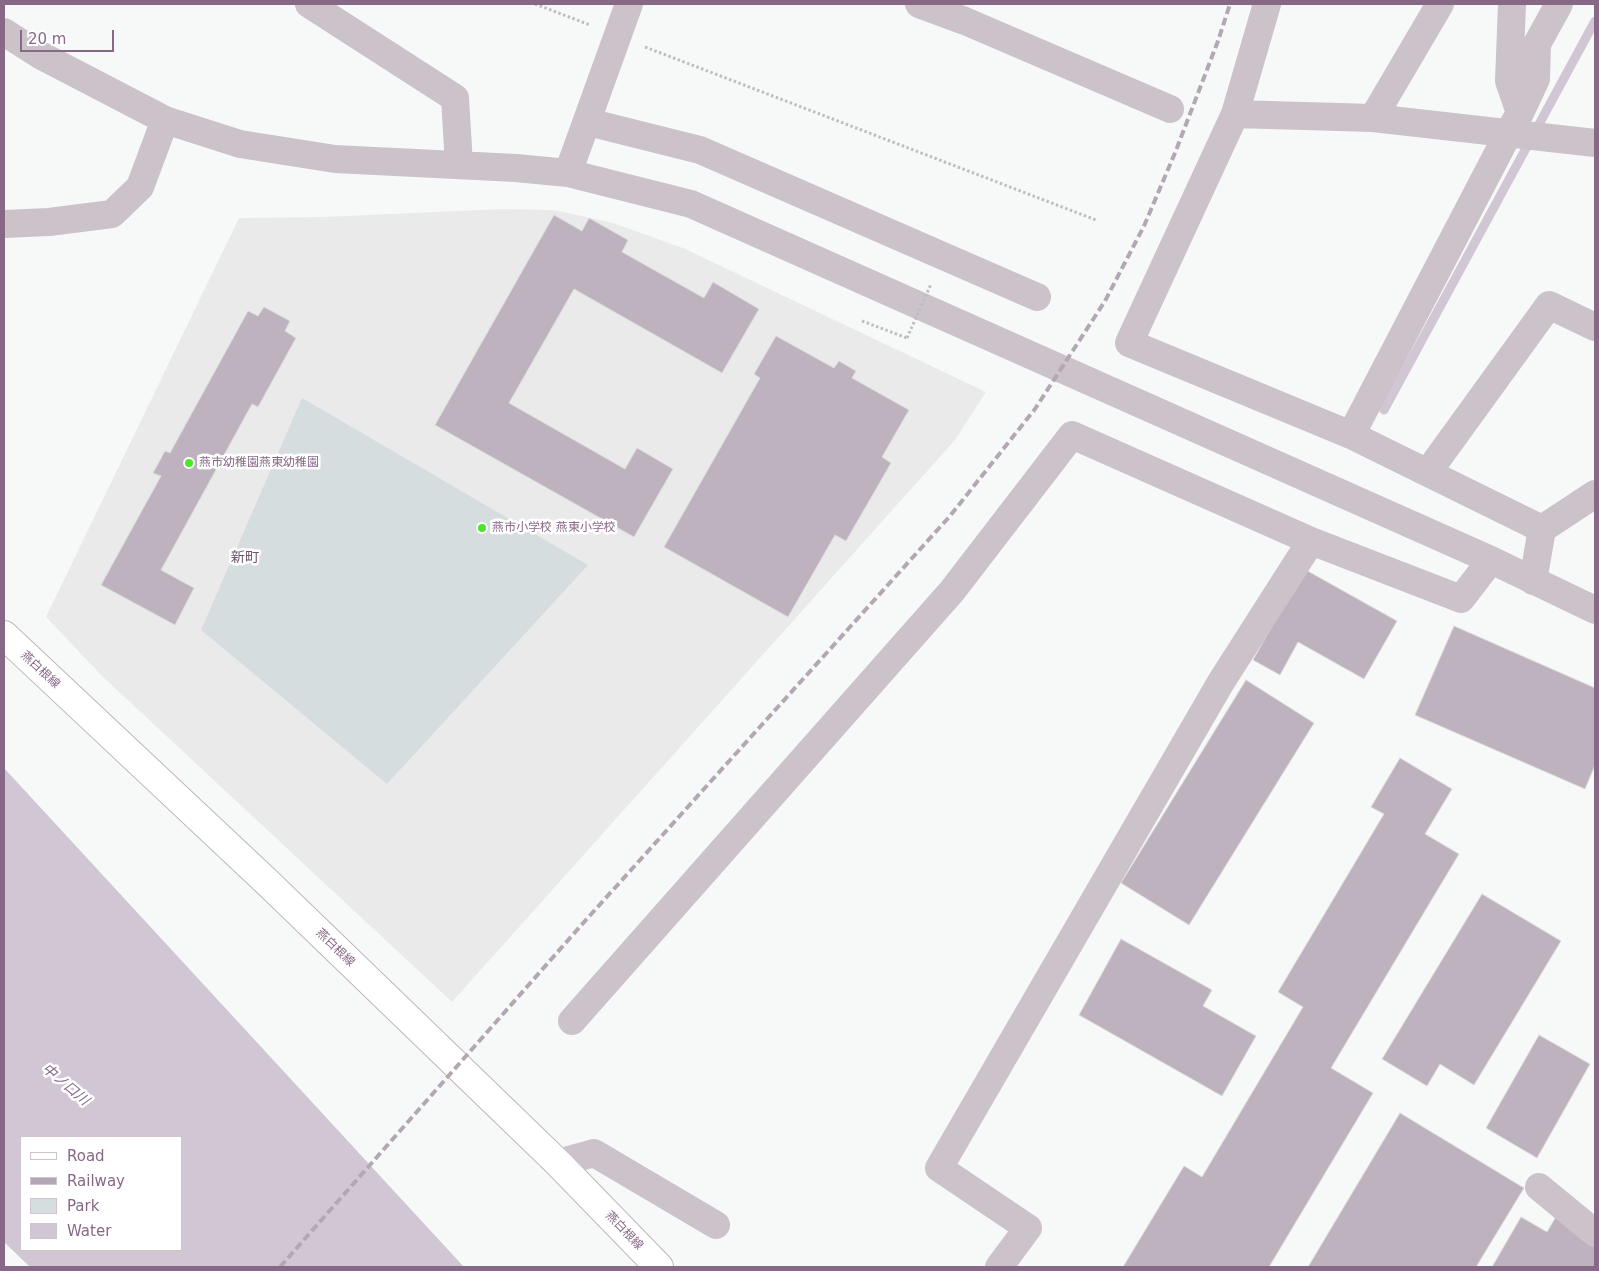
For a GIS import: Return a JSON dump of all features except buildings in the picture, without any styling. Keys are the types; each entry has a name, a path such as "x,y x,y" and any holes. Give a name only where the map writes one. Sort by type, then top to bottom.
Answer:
{"main road":[{"name":"燕白根線","path":"4,635 267,882 558,1163 659,1267"}],"street":[{"path":"309,4 455,98 459,165"},
{"path":"568,173 629,4"},
{"path":"919,4 969,12 1170,109"},
{"path":"1267,4 1223,124 1129,344 1352,435 1542,529"},
{"path":"1373,118 1440,4"},
{"path":"1512,4 1509,82 1514,124"},
{"path":"1352,435 1536,79 1537,44 1559,4"},
{"path":"4,32 40,55 165,120 240,144 335,159 516,168 568,173 691,204 1491,560 1595,610"},
{"path":"1223,124 1373,118 1514,124 1595,143"},
{"path":"4,224 49,222 112,214 140,187 165,120"},
{"path":"588,122 700,150 1036,298"},
{"path":"1428,472 1549,305 1595,328"},
{"path":"572,1021 952,591 1072,435 1311,541 1461,600 1491,560"},
{"path":"1533,581 1542,529 1595,494"},
{"path":"999,1267 1028,1228 939,1168 1221,682 1311,541"},
{"path":"558,1163 594,1153 716,1225"},
{"path":"1539,1187 1595,1233"}],"path":[{"path":"535,4 1096,220"},
{"path":"862,321 907,338 931,284"}],"shaded area":[{"name":"燕市小学校 燕東小学校","path":"502,209 554,210 613,223 683,248 986,392 955,440 452,1002 103,677 46,617 239,218 323,217"}],"green space":[{"path":"302,398 588,565 387,784 201,630"}],"water":[{"name":"中ノ口川","path":"4,768 464,1267 30,1267 4,1242"}],"waterway":[{"path":"1384,410 1595,21"}],"railway":[{"path":"280,1267 585,921 950,516 1035,409 1105,301 1144,226 1175,153 1218,41 1230,4"}],"place":[{"name":"燕市幼稚園燕東幼稚園","path":"189,463"},
{"name":"燕市小学校 燕東小学校","path":"482,528"}],"district":[{"name":"新町","path":"245,558"}]}
